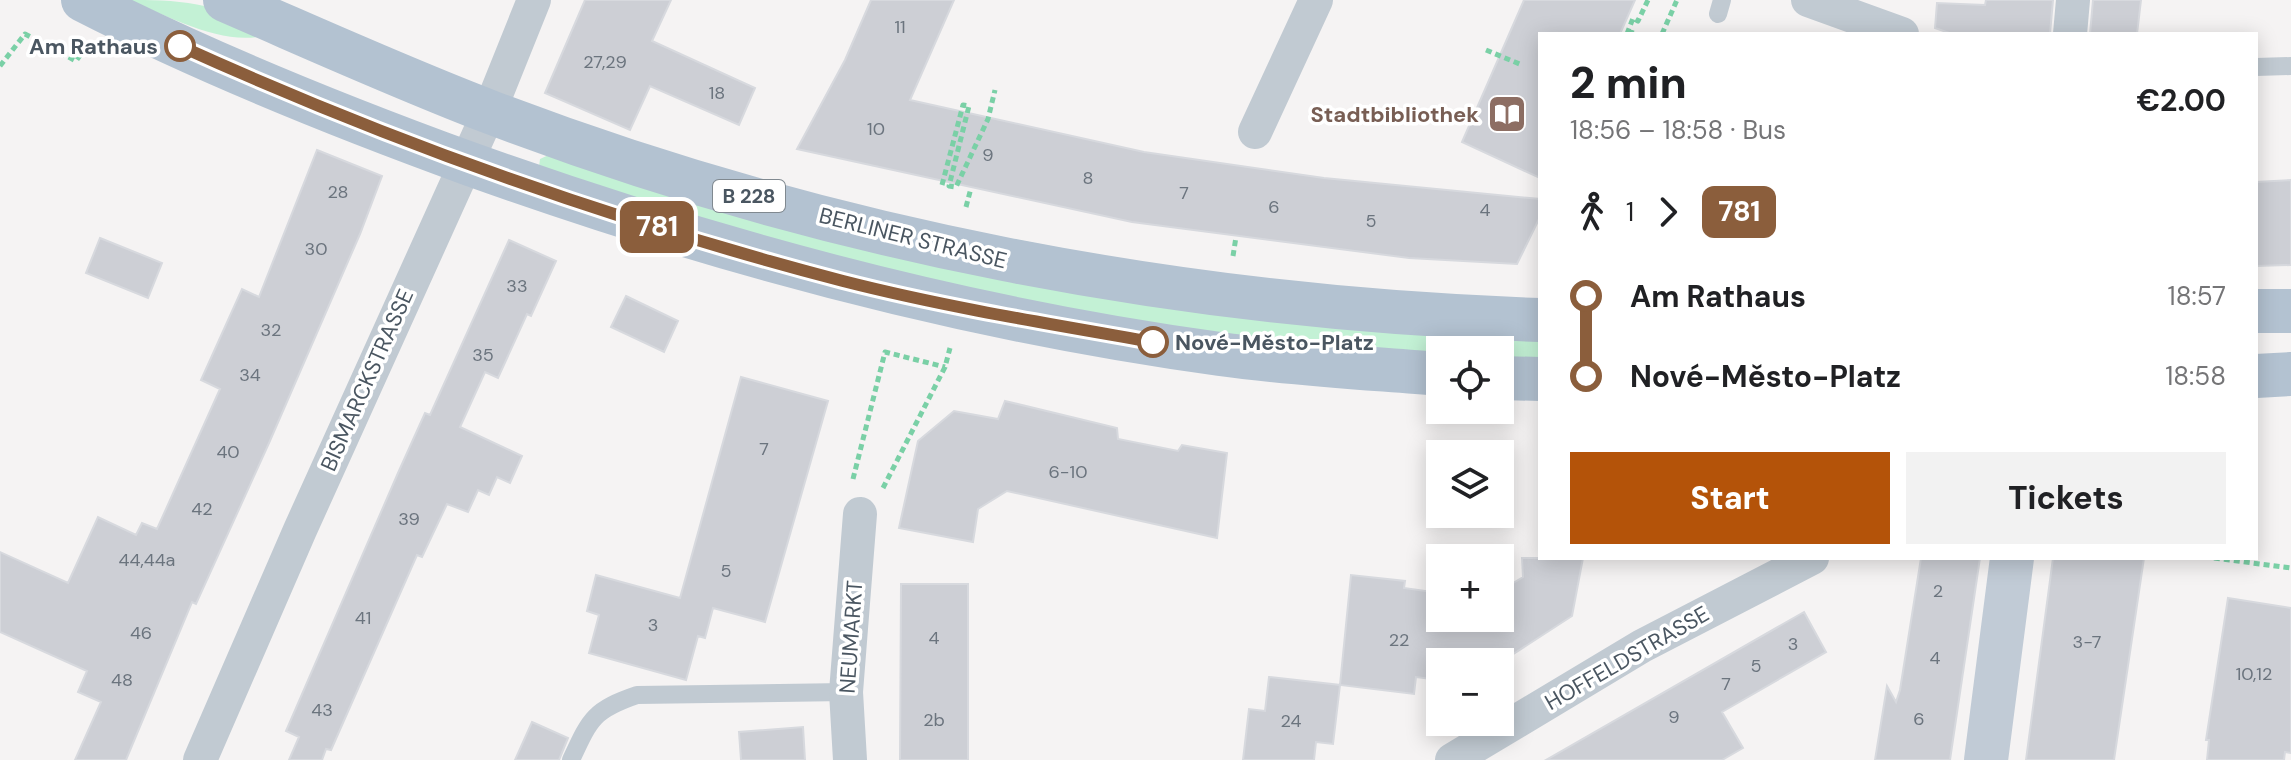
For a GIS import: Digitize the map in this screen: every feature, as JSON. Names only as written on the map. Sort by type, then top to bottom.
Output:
[{"type":"main road","name":"B 228","points":[[83,0],[233,70],[375,130],[722,247],[846,282],[961,307],[1220,354],[1426,373]]},
{"type":"main road","name":"BERLINER STRASSE","points":[[225,0],[489,112],[725,190],[1013,263],[1176,289],[1372,311],[1538,320]]},
{"type":"main road","points":[[2258,311],[2291,311]]},
{"type":"main road","points":[[2258,376],[2291,374]]},
{"type":"main road","points":[[1514,378],[1538,379]]},
{"type":"street","name":"BISMARCKSTRASSE","points":[[200,760],[306,516],[467,163],[534,0]]},
{"type":"street","points":[[1255,132],[1316,0]]},
{"type":"street","points":[[1808,0],[1896,32]]},
{"type":"street","points":[[2070,32],[2073,0]]},
{"type":"street","name":"NEUMARKT","points":[[850,760],[846,692],[864,497]]},
{"type":"street","name":"HOFFELDSTRASSE","points":[[1452,760],[1642,646],[1805,560]]},
{"type":"street","points":[[1986,760],[2012,560]]},
{"type":"lane","points":[[2258,67],[2291,66]]},
{"type":"lane","points":[[571,760],[591,717],[606,706],[637,695],[846,692]]},
{"type":"path","points":[[1627,32],[1633,18],[1638,21],[1648,0]]},
{"type":"path","points":[[1663,32],[1677,0]]},
{"type":"path","points":[[0,66],[25,34],[76,61],[87,46]]},
{"type":"path","points":[[1486,50],[1522,65]]},
{"type":"path","points":[[942,185],[963,105],[969,106],[949,186],[956,187],[988,119],[995,90]]},
{"type":"path","points":[[966,207],[971,188]]},
{"type":"path","points":[[864,497],[945,367],[950,348]]},
{"type":"path","points":[[864,497],[885,352],[945,367]]},
{"type":"path","points":[[2229,560],[2291,568]]},
{"type":"green space","points":[[128,0],[180,2],[215,9],[245,25],[257,37],[241,38],[208,32]]},
{"type":"green space","points":[[555,152],[1538,339],[1538,358],[1514,357],[1514,336],[1426,336],[1426,353],[1196,335],[878,273],[538,175],[540,159]]},
{"type":"building","points":[[585,0],[671,0],[652,41],[755,88],[739,125],[650,86],[630,130],[545,93]]},
{"type":"building","points":[[871,0],[954,0],[910,100],[1144,152],[1324,178],[1538,199],[1538,221],[1517,264],[1409,258],[1132,222],[797,149],[845,60]]},
{"type":"building","points":[[1524,0],[1635,0],[1621,32],[1538,32],[1538,177],[1462,142]]},
{"type":"building","points":[[1986,0],[2053,0],[2050,32],[1946,32],[1935,28],[1937,3],[1985,5]]},
{"type":"building","points":[[2093,0],[2141,0],[2137,32],[2090,32]]},
{"type":"building","points":[[317,150],[382,176],[360,234],[196,604],[192,602],[126,760],[75,760],[101,702],[78,692],[87,671],[0,632],[0,552],[68,583],[98,517],[136,535],[142,523],[157,529],[220,389],[201,380],[242,289],[259,297]]},
{"type":"building","points":[[2291,180],[2291,265],[2258,266],[2258,182]]},
{"type":"building","points":[[100,238],[162,263],[148,298],[86,273]]},
{"type":"building","points":[[509,240],[556,261],[531,316],[527,314],[498,378],[485,372],[460,427],[522,456],[510,483],[497,477],[489,495],[478,490],[468,512],[447,504],[422,557],[417,555],[331,750],[326,749],[322,760],[289,760],[299,737],[286,731],[425,413],[430,415]]},
{"type":"building","points":[[626,296],[678,321],[664,352],[611,327]]},
{"type":"building","points":[[741,377],[828,401],[765,622],[713,608],[705,638],[698,636],[686,680],[589,653],[599,615],[587,611],[596,575],[680,598]]},
{"type":"building","points":[[1005,401],[1117,428],[1118,439],[1178,451],[1182,445],[1227,453],[1217,538],[1007,491],[978,509],[973,542],[899,528],[918,441],[954,411],[998,419]]},
{"type":"building","points":[[1522,558],[1583,560],[1572,616],[1514,654],[1514,648],[1426,648],[1426,678],[1416,677],[1414,694],[1340,685],[1351,575],[1405,581],[1404,588],[1426,591],[1426,632],[1514,632],[1514,582],[1523,577]]},
{"type":"building","points":[[1921,560],[1980,560],[1950,760],[1875,760],[1887,686],[1896,702]]},
{"type":"building","points":[[2053,560],[2144,560],[2114,760],[2026,760]]},
{"type":"building","points":[[901,584],[968,584],[968,760],[900,760]]},
{"type":"building","points":[[2228,598],[2291,608],[2291,753],[2285,752],[2284,760],[2207,760],[2209,740],[2206,740]]},
{"type":"building","points":[[1804,612],[1826,652],[1722,712],[1743,748],[1722,760],[1546,760]]},
{"type":"building","points":[[1269,677],[1340,685],[1333,744],[1316,742],[1314,760],[1243,760],[1249,709],[1265,711]]},
{"type":"building","points":[[532,722],[568,738],[559,760],[515,760]]},
{"type":"building","points":[[803,727],[805,760],[741,760],[739,732]]},
{"type":"bus line","name":"781","points":[[180,46],[375,130],[542,190],[722,247],[846,282],[961,307],[1153,342]]},
{"type":"place","name":"Am Rathaus","points":[[180,46]]},
{"type":"place","name":"Stadtbibliothek","points":[[1507,114]]},
{"type":"place","name":"Nové-Město-Platz","points":[[1153,342]]}]
